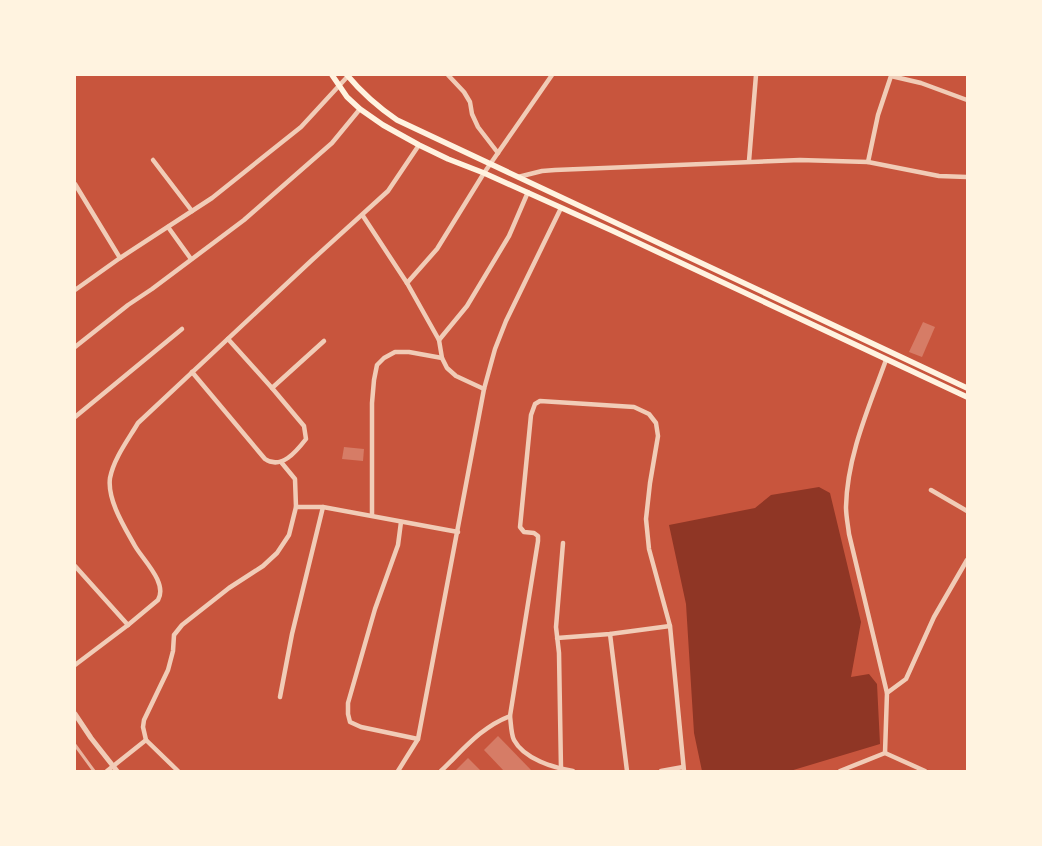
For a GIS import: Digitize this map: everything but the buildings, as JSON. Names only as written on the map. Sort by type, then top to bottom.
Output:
[{"type":"main road","points":[[332,75],[347,97],[360,109],[383,125],[420,145],[448,159],[528,192],[967,397]]},
{"type":"main road","points":[[348,75],[360,91],[376,106],[397,120],[967,388]]},
{"type":"street","points":[[75,290],[212,198],[301,127],[348,75]]},
{"type":"street","points":[[448,75],[464,92],[470,102],[472,114],[478,127],[498,153]]},
{"type":"street","points":[[407,283],[437,249],[484,173],[552,75]]},
{"type":"street","points":[[749,161],[756,75]]},
{"type":"street","points":[[868,162],[889,76],[921,83],[967,100]]},
{"type":"street","points":[[75,347],[128,305],[244,220],[332,143],[360,109]]},
{"type":"street","points":[[75,665],[128,625],[161,596],[155,575],[136,547],[111,499],[110,479],[118,456],[138,423],[312,260],[388,192],[420,145]]},
{"type":"street","points":[[153,160],[192,211]]},
{"type":"street","points":[[516,177],[549,170],[800,160],[868,162],[939,176],[967,177]]},
{"type":"street","points":[[75,184],[120,258]]},
{"type":"street","points":[[439,340],[467,306],[509,236],[528,192]]},
{"type":"street","points":[[398,771],[418,739],[484,389],[495,349],[506,321],[562,208]]},
{"type":"street","points":[[362,216],[407,283],[439,340],[442,358],[447,368],[456,376],[484,389]]},
{"type":"street","points":[[168,227],[192,259]]},
{"type":"street","points":[[75,417],[182,329]]},
{"type":"street","points":[[192,372],[262,456],[272,463],[281,462],[299,449],[306,439],[304,426],[228,340]]},
{"type":"street","points":[[272,388],[324,341]]},
{"type":"street","points":[[372,515],[372,403],[377,364],[395,352],[409,352],[442,358]]},
{"type":"street","points":[[885,752],[887,693],[849,534],[846,510],[854,452],[886,360]]},
{"type":"street","points":[[573,771],[550,769],[520,748],[513,739],[510,716],[538,541],[538,536],[534,532],[524,532],[520,527],[531,415],[535,404],[540,401],[634,407],[649,414],[656,423],[658,436],[646,519],[650,549],[670,626],[684,769],[661,771]]},
{"type":"street","points":[[178,771],[146,740],[143,727],[144,720],[168,670],[173,651],[174,635],[182,625],[277,553],[289,535],[296,507],[295,479],[281,462]]},
{"type":"street","points":[[931,490],[967,512]]},
{"type":"street","points":[[296,507],[323,507],[458,532]]},
{"type":"street","points":[[280,697],[292,634],[323,507]]},
{"type":"street","points":[[401,522],[398,545],[375,609],[348,703],[348,714],[350,722],[361,727],[418,739]]},
{"type":"street","points":[[562,769],[559,653],[556,627],[563,543]]},
{"type":"street","points":[[887,693],[906,679],[934,618],[967,560]]},
{"type":"street","points":[[75,566],[128,625]]},
{"type":"street","points":[[558,638],[610,634],[670,626]]},
{"type":"street","points":[[610,634],[627,771]]},
{"type":"street","points":[[75,714],[91,738],[116,769]]},
{"type":"street","points":[[445,770],[481,732],[490,725],[510,716]]},
{"type":"street","points":[[107,771],[116,769],[146,740]]},
{"type":"street","points":[[840,771],[885,752],[925,771]]},
{"type":"shaded area","points":[[819,487],[830,493],[861,622],[851,677],[869,674],[877,684],[880,744],[790,771],[702,771],[694,733],[686,604],[669,525],[755,508],[771,495]]},
{"type":"railway","points":[[75,745],[94,771]]}]
